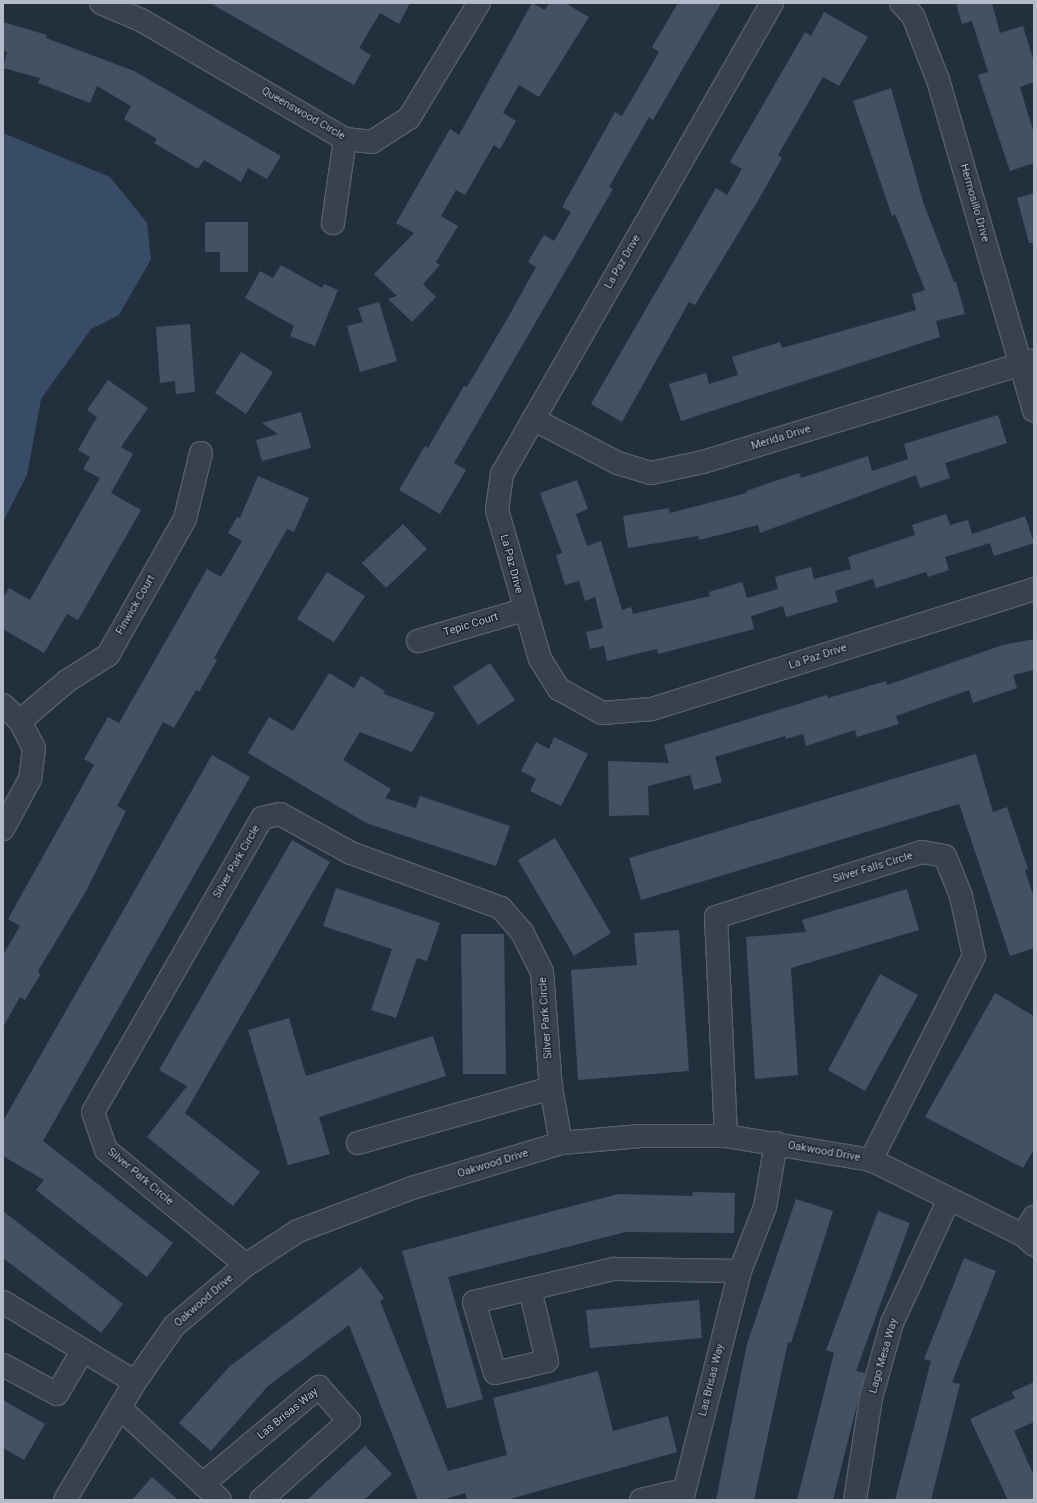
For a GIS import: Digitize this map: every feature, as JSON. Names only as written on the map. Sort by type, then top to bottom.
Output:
[{"type":"street","name":"Queenswood Circle","points":[[101,3],[141,20],[345,139],[372,142],[409,118],[479,3]]},
{"type":"street","name":"La Paz Drive","points":[[772,3],[502,474],[497,510],[523,610],[540,659],[559,688],[602,713],[652,709],[1034,589]]},
{"type":"street","name":"Hermosillo Drive","points":[[901,3],[913,16],[938,80],[1028,362],[1034,410]]},
{"type":"street","points":[[334,223],[345,139]]},
{"type":"street","name":"Merida Drive","points":[[534,420],[618,463],[651,473],[704,462],[1028,362]]},
{"type":"street","name":"Finwick Court","points":[[20,721],[67,681],[108,655],[185,519],[201,453]]},
{"type":"street","name":"Tepic Court","points":[[418,641],[523,610]]},
{"type":"street","points":[[3,705],[20,721],[34,748],[34,765],[3,829]]},
{"type":"street","name":"Silver Park Circle","points":[[246,1264],[106,1150],[93,1112],[262,818],[280,814],[351,853],[501,908],[522,932],[542,972],[551,1088],[561,1143]]},
{"type":"street","name":"Silver Falls Circle","points":[[726,1136],[716,917],[922,852],[945,856],[961,896],[974,956],[871,1160]]},
{"type":"street","points":[[358,1143],[551,1088]]},
{"type":"street","name":"Oakwood Drive","points":[[65,1500],[121,1409],[135,1382],[174,1326],[246,1264],[298,1231],[412,1188],[561,1143],[641,1136],[726,1136],[776,1143],[871,1160],[949,1199],[1030,1232]]},
{"type":"street","name":"Las Brisas Way","points":[[641,1500],[683,1495],[740,1270],[765,1207],[776,1143]]},
{"type":"street","name":"Lago Mesa Way","points":[[855,1500],[871,1398],[892,1323],[949,1199]]},
{"type":"street","points":[[530,1289],[614,1269],[740,1270]]},
{"type":"street","points":[[3,1302],[135,1382]]},
{"type":"street","points":[[3,1365],[57,1394],[83,1350]]},
{"type":"street","name":"Las Brisas Way","points":[[204,1482],[319,1386],[349,1421],[260,1500]]},
{"type":"street","points":[[121,1409],[204,1482],[220,1500]]},
{"type":"water","points":[[3,133],[110,177],[147,223],[151,259],[119,315],[91,329],[41,399],[27,475],[3,522]]},
{"type":"building","points":[[210,3],[410,3],[399,24],[380,13],[359,48],[371,55],[354,85]]},
{"type":"building","points":[[532,3],[545,10],[549,3],[565,3],[589,17],[539,97],[519,85],[503,113],[516,121],[500,149],[494,145],[465,195],[456,190],[441,216],[458,226],[436,262],[440,265],[423,284],[436,297],[412,322],[388,299],[397,296],[374,274],[414,233],[396,223],[450,129],[459,135]]},
{"type":"building","points":[[678,3],[721,3],[653,120],[649,117],[609,187],[613,189],[454,463],[466,470],[440,514],[399,490],[425,446],[428,448],[464,386],[467,387],[506,321],[536,267],[528,262],[544,235],[554,241],[571,212],[562,207],[615,112],[622,116],[659,52],[652,47]]},
{"type":"building","points":[[956,3],[992,3],[1000,33],[1023,26],[1034,62],[1034,82],[1020,87],[1034,134],[1034,163],[1010,171],[978,75],[988,72],[972,21],[962,24]]},
{"type":"building","points":[[824,12],[868,37],[839,86],[823,77],[778,155],[782,158],[760,197],[695,305],[689,302],[622,422],[591,404],[716,188],[727,195],[742,169],[730,162],[805,32],[811,36]]},
{"type":"building","points":[[3,22],[47,35],[46,38],[134,71],[281,156],[267,179],[248,168],[241,182],[204,160],[198,169],[154,143],[157,139],[124,119],[131,106],[97,86],[90,103],[38,83],[40,78],[3,68],[7,52],[3,51]]},
{"type":"building","points":[[891,88],[924,205],[954,282],[956,282],[965,314],[936,321],[940,337],[681,421],[669,384],[706,373],[709,384],[738,375],[732,357],[780,342],[782,348],[916,310],[912,294],[925,290],[895,214],[892,216],[853,101]]},
{"type":"building","points":[[1034,193],[1034,243],[1029,243],[1017,198]]},
{"type":"building","points":[[205,222],[248,222],[248,272],[220,272],[220,252],[205,252]]},
{"type":"building","points":[[281,265],[322,288],[324,284],[338,290],[315,346],[290,336],[294,326],[245,298],[260,271],[273,278]]},
{"type":"building","points":[[379,302],[397,361],[360,372],[347,326],[363,322],[358,308]]},
{"type":"building","points":[[190,324],[195,392],[176,394],[175,381],[160,383],[156,327]]},
{"type":"building","points":[[241,352],[273,372],[246,414],[215,393]]},
{"type":"building","points":[[108,380],[148,408],[121,447],[133,454],[111,493],[141,510],[78,620],[67,614],[44,653],[3,629],[3,598],[9,588],[30,600],[100,478],[83,469],[90,457],[78,450],[97,417],[87,410]]},
{"type":"building","points":[[301,412],[311,448],[262,461],[256,440],[278,434],[262,423]]},
{"type":"building","points":[[998,415],[1007,443],[945,463],[950,478],[920,488],[916,475],[760,533],[758,525],[699,540],[698,536],[628,548],[623,516],[669,508],[670,513],[747,493],[746,491],[799,473],[801,478],[868,456],[872,471],[908,459],[904,444]]},
{"type":"building","points":[[258,476],[309,498],[294,532],[287,529],[214,658],[217,660],[199,692],[196,690],[174,728],[163,722],[117,806],[126,811],[86,891],[38,971],[40,975],[25,1000],[20,997],[3,1027],[3,955],[20,926],[8,919],[94,765],[84,759],[108,717],[119,723],[207,569],[221,577],[242,541],[228,533],[237,517],[240,518]]},
{"type":"building","points":[[577,480],[588,509],[576,514],[587,546],[601,541],[622,610],[631,607],[633,614],[710,596],[709,592],[742,582],[747,598],[778,589],[775,577],[811,567],[814,579],[851,569],[848,557],[915,535],[912,525],[946,514],[950,525],[968,520],[972,534],[1025,516],[1034,543],[994,556],[990,543],[945,557],[949,570],[928,577],[926,572],[876,588],[873,579],[835,591],[838,602],[786,617],[783,606],[751,616],[754,629],[658,654],[657,649],[607,661],[604,646],[590,649],[586,632],[603,628],[595,597],[585,601],[579,581],[565,585],[556,555],[562,553],[540,493]]},
{"type":"building","points":[[403,524],[427,549],[386,588],[362,563]]},
{"type":"building","points":[[327,572],[365,596],[334,642],[297,619]]},
{"type":"building","points":[[1034,639],[1034,670],[1013,675],[1017,688],[973,703],[969,690],[896,716],[899,724],[857,737],[855,730],[806,746],[803,734],[786,739],[785,736],[715,757],[722,782],[694,790],[690,775],[648,786],[649,815],[609,816],[608,761],[669,763],[664,745],[827,695],[828,698],[886,681],[887,685],[1003,645]]},
{"type":"building","points":[[490,663],[515,700],[478,725],[453,687]]},
{"type":"building","points":[[329,673],[354,688],[361,676],[385,691],[384,694],[435,713],[412,752],[360,732],[343,760],[391,789],[385,798],[416,808],[420,796],[510,826],[496,866],[366,823],[248,753],[269,717],[293,731]]},
{"type":"building","points":[[554,737],[588,754],[561,806],[530,791],[536,779],[521,771],[536,742],[549,749]]},
{"type":"building","points":[[976,754],[993,812],[1007,807],[1028,869],[1025,870],[1034,898],[1034,948],[1010,956],[959,804],[641,900],[629,858]]},
{"type":"building","points":[[212,755],[250,777],[43,1141],[173,1243],[147,1277],[36,1190],[44,1180],[3,1156],[3,1121]]},
{"type":"building","points":[[555,838],[611,933],[574,956],[518,860]]},
{"type":"building","points":[[292,840],[330,862],[185,1113],[260,1172],[233,1206],[147,1137],[187,1086],[159,1070]]},
{"type":"building","points":[[336,888],[440,923],[427,961],[417,958],[396,1018],[371,1010],[392,949],[323,926]]},
{"type":"building","points":[[907,889],[919,930],[791,968],[798,1075],[755,1079],[746,937],[806,932],[802,920]]},
{"type":"building","points":[[679,930],[689,1071],[578,1080],[571,970],[637,965],[634,933]]},
{"type":"building","points":[[461,934],[504,934],[506,1074],[463,1074]]},
{"type":"building","points":[[880,974],[918,995],[865,1091],[828,1070]]},
{"type":"building","points":[[995,993],[1034,1016],[1034,1149],[1023,1168],[925,1117]]},
{"type":"building","points":[[289,1018],[306,1076],[433,1036],[446,1076],[319,1117],[330,1154],[288,1165],[248,1030]]},
{"type":"building","points":[[693,1192],[735,1193],[734,1233],[626,1232],[448,1277],[483,1399],[447,1409],[402,1251],[618,1194],[692,1196]]},
{"type":"building","points":[[796,1199],[833,1211],[791,1343],[788,1342],[754,1500],[716,1500],[747,1344]]},
{"type":"building","points":[[3,1211],[123,1304],[101,1333],[3,1258]]},
{"type":"building","points":[[878,1211],[910,1223],[856,1371],[865,1373],[833,1500],[797,1500],[834,1353],[826,1350]]},
{"type":"building","points":[[964,1258],[996,1271],[952,1382],[960,1384],[931,1500],[895,1500],[931,1361],[924,1359]]},
{"type":"building","points":[[361,1267],[384,1298],[380,1301],[448,1471],[507,1455],[493,1398],[598,1371],[613,1431],[668,1416],[677,1452],[506,1500],[467,1500],[465,1493],[442,1500],[418,1500],[349,1325],[268,1386],[211,1451],[179,1423],[229,1367]]},
{"type":"building","points":[[699,1300],[702,1338],[590,1348],[586,1310]]},
{"type":"building","points":[[1034,1382],[1034,1422],[1014,1431],[1034,1476],[1034,1500],[1008,1500],[970,1419],[1015,1398],[1012,1392]]},
{"type":"building","points":[[3,1400],[45,1424],[24,1460],[3,1448]]},
{"type":"building","points":[[365,1446],[392,1474],[364,1500],[307,1500]]},
{"type":"building","points":[[152,1477],[178,1500],[132,1500]]}]
